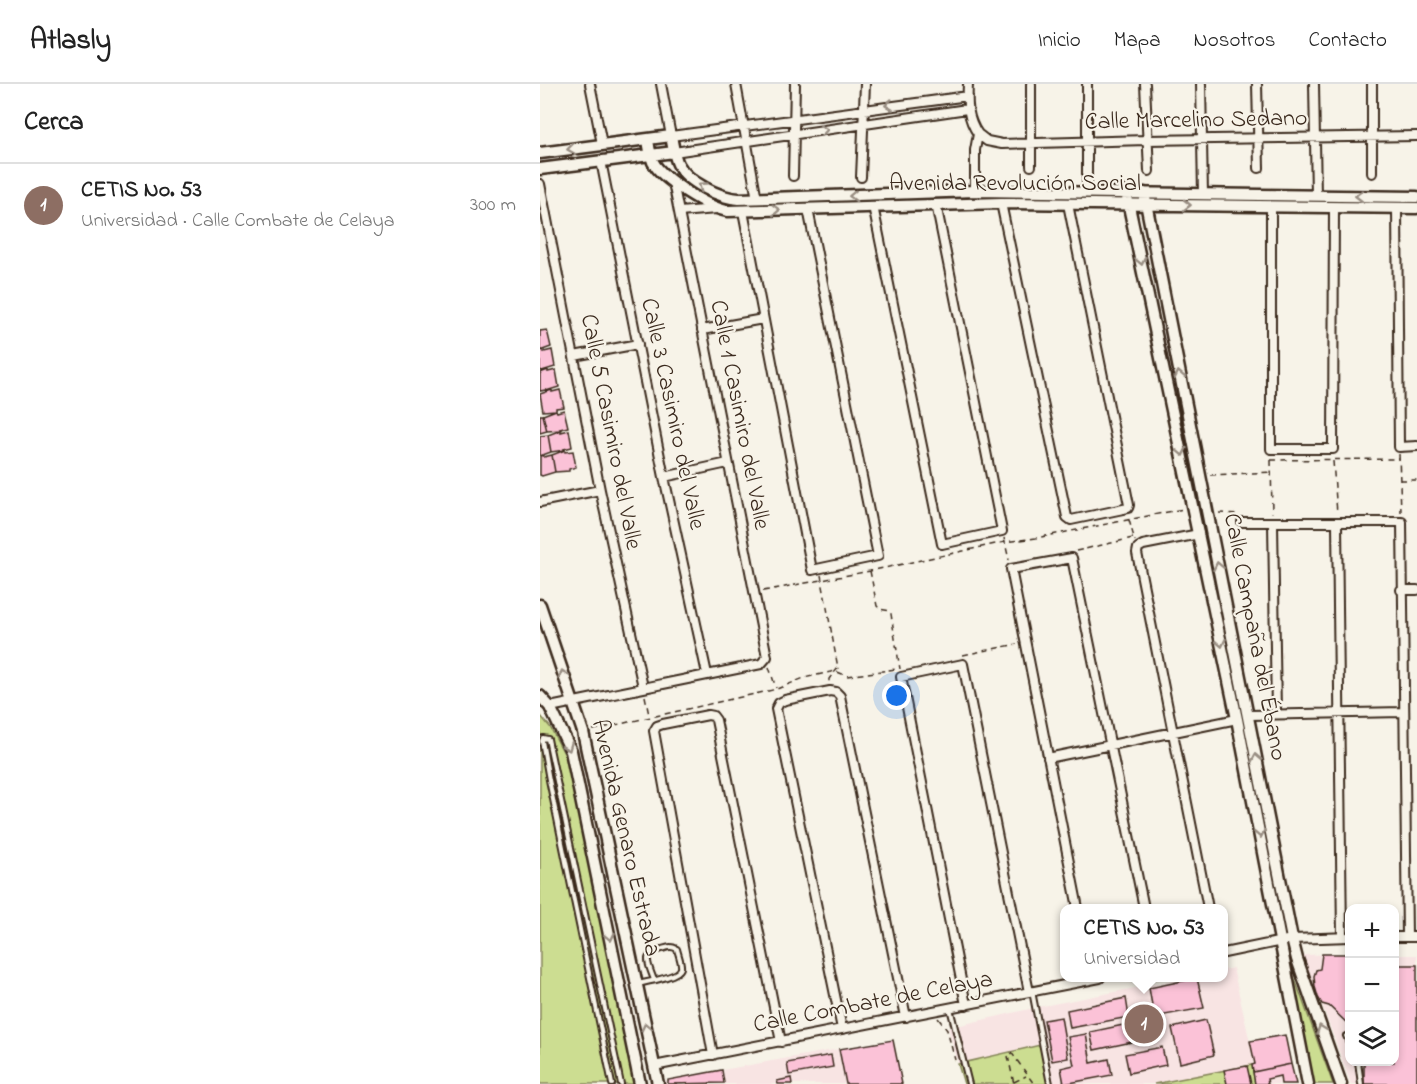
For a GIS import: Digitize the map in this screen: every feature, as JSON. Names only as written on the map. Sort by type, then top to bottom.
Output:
[{"type":"street","points":[[590,84],[602,144]]},
{"type":"street","points":[[662,84],[671,136]]},
{"type":"street","points":[[735,84],[757,199]]},
{"type":"street","points":[[793,176],[795,84]]},
{"type":"street","points":[[861,177],[865,84]]},
{"type":"street","points":[[968,84],[967,109],[972,125],[978,134],[975,150],[975,191]]},
{"type":"street","points":[[1031,84],[1031,166]]},
{"type":"street","points":[[1087,84],[1088,193]]},
{"type":"street","points":[[1144,84],[1149,171]]},
{"type":"street","points":[[1201,84],[1203,195]]},
{"type":"street","points":[[1257,84],[1259,168]]},
{"type":"street","points":[[1314,84],[1316,196]]},
{"type":"street","points":[[1372,84],[1372,173]]},
{"type":"street","points":[[540,153],[864,108],[968,96]]},
{"type":"street","points":[[540,169],[674,152],[967,109]]},
{"type":"street","name":"Calle Marcelino Sedano","points":[[978,134],[987,141],[1002,144],[1417,136]]},
{"type":"street","name":"Avenida Revolución Social","points":[[671,136],[678,166],[707,190],[727,198],[757,199],[975,191],[1126,192],[1144,199],[1271,207],[1417,208]]},
{"type":"street","name":"Avenida Revolución Social","points":[[648,139],[654,164],[695,198],[718,209],[743,211],[936,204],[1129,204],[1144,199],[1203,195],[1417,197]]},
{"type":"street","name":"Calle 3 Casimiro del Valle","points":[[601,161],[664,477],[707,674]]},
{"type":"street","name":"Calle 1 Casimiro del Valle","points":[[673,181],[766,659]]},
{"type":"street","name":"Calle 5 Casimiro del Valle","points":[[540,184],[543,213],[643,687]]},
{"type":"street","name":"Calle Campaña del Ébano","points":[[1126,192],[1237,719],[1287,940],[1297,959],[1341,1084]]},
{"type":"street","name":"Calle Campaña del Ébano","points":[[1144,199],[1248,715],[1287,940],[1308,1084]]},
{"type":"street","points":[[1001,203],[1068,519],[1071,520],[1128,508],[1129,505],[1068,204]]},
{"type":"street","points":[[873,206],[942,544],[1002,531],[936,204]]},
{"type":"street","points":[[1271,207],[1270,449],[1333,449],[1334,207]]},
{"type":"street","points":[[1397,208],[1399,447],[1417,446]]},
{"type":"street","points":[[679,212],[718,209]]},
{"type":"street","points":[[743,211],[763,319],[816,569],[878,556],[808,209]]},
{"type":"street","points":[[1134,224],[1141,220],[1149,222]]},
{"type":"street","points":[[702,330],[763,319]]},
{"type":"street","points":[[574,356],[638,344]]},
{"type":"street","points":[[664,477],[728,463]]},
{"type":"street","points":[[540,502],[600,490]]},
{"type":"street","points":[[1242,522],[1402,522],[1401,590],[1407,937]]},
{"type":"street","points":[[1273,523],[1276,713]]},
{"type":"street","points":[[1338,523],[1345,904]]},
{"type":"street","points":[[1198,534],[1141,546],[1137,553],[1207,904]]},
{"type":"street","points":[[1077,904],[1011,569],[1072,558],[1143,904]]},
{"type":"street","points":[[1401,590],[1417,590]]},
{"type":"street","name":"Avenida Genaro Estrada","points":[[541,611],[583,732],[658,1084]]},
{"type":"street","points":[[1216,621],[1228,618]]},
{"type":"street","points":[[549,707],[761,664],[766,659]]},
{"type":"street","points":[[966,1005],[900,673],[963,660],[1030,991]]},
{"type":"street","points":[[842,1029],[776,709],[779,703],[785,700],[830,691],[840,696],[906,1017]]},
{"type":"street","name":"Avenida Genaro Estrada","points":[[540,696],[549,707],[571,751],[640,1084]]},
{"type":"street","points":[[1248,715],[1403,712]]},
{"type":"street","points":[[713,1055],[654,731],[657,726],[663,724],[708,715],[713,716],[716,720],[781,1042]]},
{"type":"street","points":[[1048,758],[1237,719]]},
{"type":"street","points":[[1228,951],[1287,940],[1345,937]]},
{"type":"street","points":[[1399,937],[1417,937]]},
{"type":"street","name":"Calle Combate de Celaya","points":[[654,1066],[1074,982]]},
{"type":"lane","points":[[612,1084],[549,780],[543,738],[548,739],[621,1084]]},
{"type":"lane","points":[[637,984],[654,980],[680,971],[677,949],[672,947],[652,951],[648,956],[654,980]]},
{"type":"lane","points":[[1030,991],[1050,1084]]},
{"type":"lane","points":[[950,1008],[969,1084]]},
{"type":"lane","points":[[1359,1066],[1361,1084]]},
{"type":"path","points":[[1399,447],[1402,522]]},
{"type":"path","points":[[1273,523],[1271,460],[1399,459]]},
{"type":"path","points":[[1333,460],[1338,523]]},
{"type":"path","points":[[1200,476],[1272,472]]},
{"type":"path","points":[[1400,480],[1417,480]]},
{"type":"path","points":[[754,592],[1193,507]]},
{"type":"path","points":[[1129,520],[1134,538],[1141,546]]},
{"type":"path","points":[[1002,531],[1011,569]]},
{"type":"path","points":[[1072,558],[1075,551],[1134,538]]},
{"type":"path","points":[[583,732],[777,689],[804,678],[835,671],[842,676],[900,673],[891,614],[890,611],[877,606],[867,558]]},
{"type":"path","points":[[816,569],[822,579],[838,668],[829,679],[830,691]]},
{"type":"path","points":[[963,660],[1025,642]]},
{"type":"path","points":[[766,659],[777,689]]},
{"type":"path","points":[[643,687],[650,716]]},
{"type":"path","points":[[931,1011],[947,1030],[956,1061]]},
{"type":"path","points":[[1009,1060],[1011,1052],[1034,1084]]},
{"type":"path","points":[[1008,1056],[1014,1083],[1027,1076]]},
{"type":"shaded area","points":[[1345,954],[1345,1066],[1399,1066],[1399,955],[1417,955],[1417,1084],[1351,1084],[1301,955]]},
{"type":"shaded area","points":[[1233,968],[1255,1064],[1252,1065],[1253,1071],[1291,1064],[1296,1084],[964,1084],[948,1028],[1038,1007],[1166,982],[1228,982],[1228,969]]},
{"type":"shaded area","points":[[839,1049],[846,1084],[662,1084],[661,1081]]},
{"type":"green space","points":[[540,715],[550,727],[568,761],[634,1084],[540,1084]]},
{"type":"green space","points":[[1288,960],[1333,1084],[1313,1084]]},
{"type":"green space","points":[[1045,1044],[1053,1084],[964,1084],[958,1064]]},
{"type":"green space","points":[[1252,1065],[1255,1084],[1154,1084]]},
{"type":"building","points":[[547,330],[551,347],[540,351],[540,331]]},
{"type":"building","points":[[544,350],[544,352],[552,350],[555,367],[542,371],[540,370],[540,351]]},
{"type":"building","points":[[548,370],[548,372],[556,370],[559,387],[540,391],[540,373]]},
{"type":"building","points":[[552,390],[552,392],[560,390],[564,407],[543,411],[540,394]]},
{"type":"building","points":[[556,410],[557,412],[564,410],[568,427],[547,431],[543,415]]},
{"type":"building","points":[[540,415],[543,415],[547,431],[540,433]]},
{"type":"building","points":[[561,430],[561,432],[569,430],[572,447],[551,452],[548,435]]},
{"type":"building","points":[[548,435],[551,452],[540,456],[540,436]]},
{"type":"building","points":[[565,450],[565,452],[573,451],[576,467],[569,471],[555,472],[552,455]]},
{"type":"building","points":[[544,455],[544,457],[552,455],[555,472],[542,476],[540,475],[540,456]]},
{"type":"building","points":[[1322,954],[1345,954],[1345,1021],[1329,1006],[1322,1004],[1318,997],[1314,976],[1316,970],[1320,969]]},
{"type":"building","points":[[1399,965],[1417,965],[1417,1084],[1364,1084],[1364,1066],[1399,1066]]},
{"type":"building","points":[[1178,982],[1198,982],[1204,1008],[1154,1017],[1149,988]]},
{"type":"building","points":[[1126,998],[1129,1017],[1070,1028],[1067,1010]]},
{"type":"building","points":[[1061,1017],[1068,1058],[1052,1061],[1044,1020]]},
{"type":"building","points":[[1147,1020],[1151,1038],[1094,1050],[1090,1032]]},
{"type":"building","points":[[1206,1020],[1214,1055],[1180,1063],[1172,1028]]},
{"type":"building","points":[[1086,1034],[1091,1063],[1109,1059],[1112,1075],[1064,1084],[1061,1068],[1074,1065],[1068,1037]]},
{"type":"building","points":[[1285,1035],[1291,1064],[1253,1072],[1252,1065],[1255,1064],[1250,1041]]},
{"type":"building","points":[[893,1040],[902,1084],[846,1084],[839,1049]]},
{"type":"building","points":[[1162,1047],[1166,1065],[1129,1073],[1125,1054]]},
{"type":"building","points":[[831,1055],[833,1067],[789,1075],[787,1063]]},
{"type":"building","points":[[1291,1064],[1296,1084],[1281,1084],[1280,1076],[1267,1079],[1268,1084],[1255,1084],[1253,1072]]},
{"type":"building","points":[[1247,1066],[1251,1084],[1227,1084],[1224,1070]]},
{"type":"building","points":[[722,1070],[724,1083],[668,1084],[668,1080]]},
{"type":"building","points":[[791,1078],[792,1084],[778,1084],[777,1081]]},
{"type":"place","name":"CETIS No. 53","points":[[1144,1024]]}]
